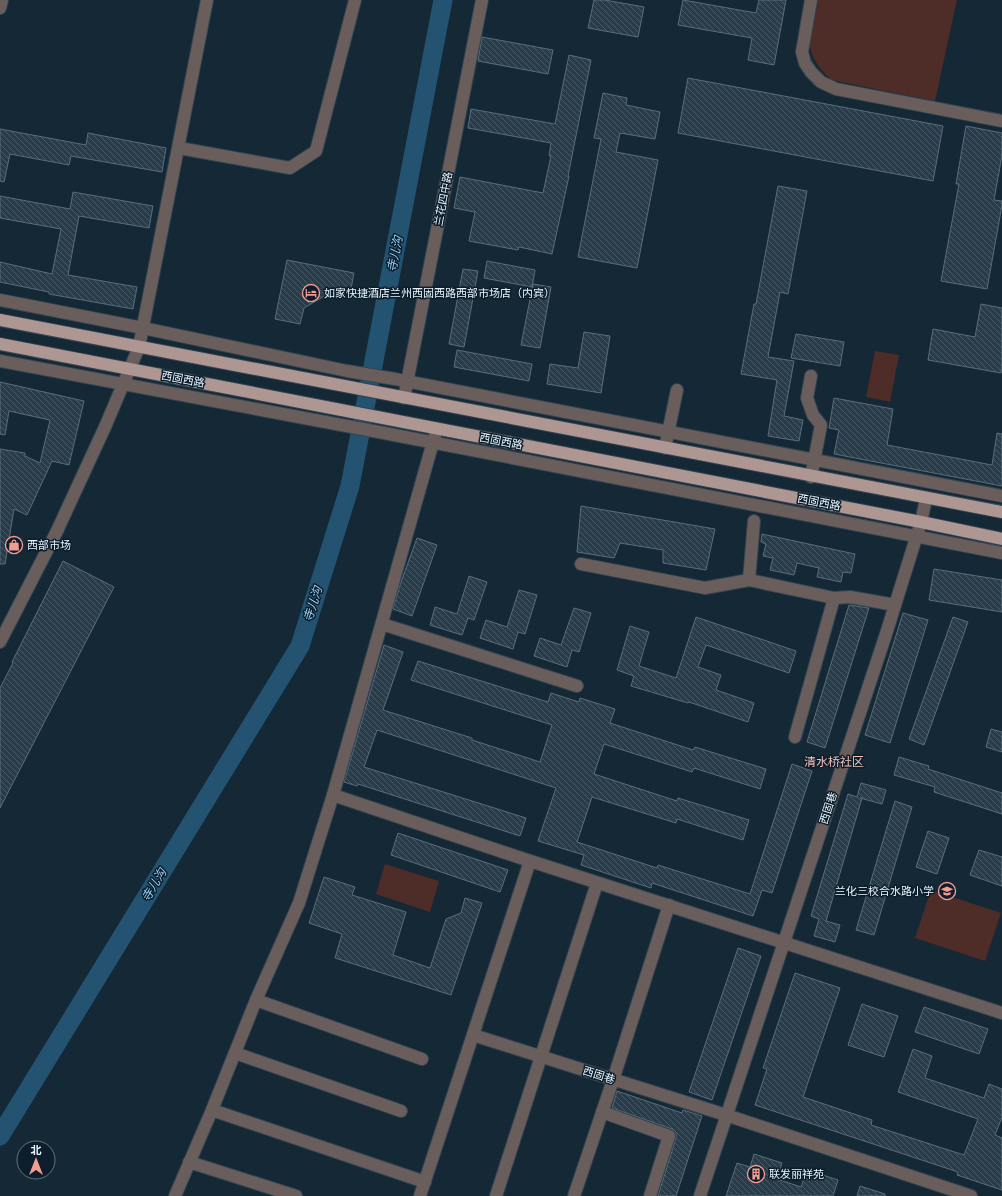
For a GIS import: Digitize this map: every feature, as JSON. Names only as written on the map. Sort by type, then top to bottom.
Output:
[{"type":"main road","name":"西固西路","points":[[0,320],[926,499],[1002,512]]},
{"type":"main road","name":"西固西路","points":[[0,344],[921,522],[1002,539]]},
{"type":"street","points":[[0,8],[2,0]]},
{"type":"street","points":[[0,642],[57,530],[105,427],[139,347],[207,0]]},
{"type":"street","points":[[179,148],[290,168],[316,151],[355,0]]},
{"type":"street","name":"兰花四中路","points":[[398,397],[482,0]]},
{"type":"street","points":[[811,0],[802,52],[805,63],[811,72],[821,82],[836,89],[1002,121]]},
{"type":"street","points":[[0,300],[143,328],[347,371],[401,380],[1002,496]]},
{"type":"street","points":[[0,361],[433,442],[1002,553]]},
{"type":"street","points":[[811,376],[807,398],[813,415],[821,425],[811,476]]},
{"type":"street","points":[[665,448],[677,390]]},
{"type":"street","points":[[175,1196],[212,1110],[256,1000],[299,903],[333,795],[437,428]]},
{"type":"street","name":"西固巷","points":[[700,1196],[895,605],[921,522],[926,499]]},
{"type":"street","points":[[749,580],[754,521]]},
{"type":"street","points":[[581,564],[705,588],[749,580],[834,598],[850,597],[895,605]]},
{"type":"street","points":[[795,737],[834,598]]},
{"type":"street","points":[[382,624],[577,686]]},
{"type":"street","points":[[333,795],[530,861],[1002,1013]]},
{"type":"street","points":[[420,1196],[530,861]]},
{"type":"street","points":[[496,1196],[598,883]]},
{"type":"street","points":[[574,1196],[669,906]]},
{"type":"street","points":[[256,1000],[422,1059]]},
{"type":"street","name":"西固巷","points":[[473,1035],[726,1115]]},
{"type":"street","points":[[235,1053],[401,1111]]},
{"type":"street","points":[[212,1110],[425,1182]]},
{"type":"street","points":[[602,1112],[669,1136],[650,1196]]},
{"type":"street","points":[[726,1115],[971,1196]]},
{"type":"street","points":[[189,1162],[296,1196]]},
{"type":"shaded area","points":[[816,0],[957,0],[935,101],[831,80],[821,70],[811,52],[810,34]]},
{"type":"shaded area","points":[[875,351],[899,355],[890,402],[866,397]]},
{"type":"shaded area","points":[[385,864],[439,881],[430,912],[376,894]]},
{"type":"shaded area","points":[[931,890],[1001,913],[985,961],[915,938]]},
{"type":"building","points":[[594,0],[605,0],[644,7],[638,37],[588,28]]},
{"type":"building","points":[[683,0],[756,13],[759,0],[786,0],[774,65],[748,60],[752,38],[678,25]]},
{"type":"building","points":[[482,37],[553,50],[548,74],[478,61]]},
{"type":"building","points":[[569,55],[591,60],[569,176],[552,254],[519,247],[518,250],[469,241],[475,212],[454,208],[460,177],[543,193],[551,156],[549,156],[551,143],[468,128],[471,109],[555,124]]},
{"type":"building","points":[[688,78],[943,126],[933,181],[678,133]]},
{"type":"building","points":[[603,93],[627,98],[626,105],[660,112],[655,139],[620,133],[616,152],[658,160],[637,268],[578,257],[601,139],[594,138]]},
{"type":"building","points":[[966,126],[1002,133],[1002,155],[994,200],[1002,201],[1002,205],[987,289],[941,281],[959,184],[956,184]]},
{"type":"building","points":[[0,129],[86,145],[88,133],[166,148],[162,172],[71,156],[69,165],[10,154],[4,182],[0,181]]},
{"type":"building","points":[[778,186],[807,191],[788,294],[780,292],[768,357],[794,361],[784,416],[803,420],[799,441],[768,436],[777,380],[741,374],[754,304],[756,304]]},
{"type":"building","points":[[73,192],[153,206],[149,228],[79,216],[68,275],[137,287],[133,309],[49,294],[49,292],[0,282],[0,262],[52,274],[61,229],[0,218],[0,196],[70,209]]},
{"type":"building","points":[[287,260],[354,273],[350,294],[333,291],[304,308],[300,324],[275,319]]},
{"type":"building","points":[[487,261],[535,270],[532,287],[484,278]]},
{"type":"building","points":[[463,269],[478,271],[464,347],[449,344]]},
{"type":"building","points":[[533,284],[551,287],[540,348],[521,345]]},
{"type":"building","points":[[981,304],[1002,308],[1001,373],[928,360],[933,329],[975,337]]},
{"type":"building","points":[[584,332],[610,336],[601,393],[547,384],[550,364],[578,368]]},
{"type":"building","points":[[796,334],[844,342],[840,366],[791,358]]},
{"type":"building","points":[[457,350],[532,364],[529,381],[454,367]]},
{"type":"building","points":[[0,382],[84,401],[69,465],[52,461],[27,515],[14,509],[5,564],[0,564],[0,449],[25,453],[25,456],[40,463],[50,420],[9,411],[5,435],[0,434]]},
{"type":"building","points":[[834,398],[893,409],[887,445],[992,465],[997,433],[1002,434],[1002,486],[834,454],[839,430],[829,428]]},
{"type":"building","points":[[581,506],[715,529],[706,570],[663,563],[663,550],[620,543],[614,558],[577,552]]},
{"type":"building","points":[[762,534],[855,554],[851,573],[843,572],[841,582],[817,577],[819,568],[797,563],[794,575],[770,570],[773,558],[763,556],[766,544],[761,542]]},
{"type":"building","points":[[417,538],[437,545],[412,616],[393,609]]},
{"type":"building","points":[[63,561],[114,587],[0,808],[0,688]]},
{"type":"building","points":[[934,569],[1002,580],[1002,612],[929,600]]},
{"type":"building","points":[[469,576],[487,582],[474,620],[468,618],[462,635],[430,625],[435,607],[457,614]]},
{"type":"building","points":[[519,590],[537,595],[525,634],[518,632],[513,649],[480,638],[486,620],[507,627]]},
{"type":"building","points":[[849,605],[869,608],[825,748],[807,742]]},
{"type":"building","points":[[574,608],[591,613],[579,652],[572,650],[567,667],[534,656],[540,638],[561,645]]},
{"type":"building","points":[[903,613],[928,620],[890,743],[865,735]]},
{"type":"building","points":[[696,617],[796,651],[789,673],[706,645],[698,667],[721,675],[716,690],[754,703],[748,722],[689,702],[688,703],[631,686],[634,676],[617,670],[630,626],[649,632],[639,666],[676,678]]},
{"type":"building","points":[[953,617],[968,622],[924,745],[909,739]]},
{"type":"building","points":[[384,645],[403,652],[383,710],[472,738],[472,740],[540,762],[552,725],[411,680],[418,661],[548,702],[551,693],[579,702],[580,698],[615,709],[610,723],[693,750],[695,747],[766,769],[760,789],[694,768],[692,772],[604,744],[594,774],[677,801],[678,798],[749,820],[743,840],[677,819],[676,823],[592,797],[577,842],[657,868],[658,865],[750,894],[792,764],[812,771],[772,893],[762,890],[753,916],[652,883],[651,888],[581,865],[584,855],[538,841],[556,788],[377,730],[364,767],[526,818],[520,836],[358,784],[357,786],[344,782]]},
{"type":"building","points":[[991,729],[1002,732],[1002,752],[986,747]]},
{"type":"building","points":[[899,757],[929,766],[928,769],[1002,793],[1002,814],[934,792],[935,787],[894,775]]},
{"type":"building","points":[[861,783],[886,790],[882,804],[862,799],[826,921],[840,925],[835,942],[814,936],[819,919],[811,916],[848,794],[857,797]]},
{"type":"building","points":[[895,801],[912,807],[874,935],[856,930]]},
{"type":"building","points":[[928,831],[949,838],[937,874],[916,867]]},
{"type":"building","points":[[398,833],[508,870],[500,892],[391,855]]},
{"type":"building","points":[[979,850],[1002,857],[1002,886],[970,875]]},
{"type":"building","points":[[324,877],[355,887],[352,895],[406,912],[393,955],[430,968],[446,919],[461,913],[465,898],[482,903],[451,995],[335,958],[342,934],[309,923]]},
{"type":"building","points":[[738,948],[761,956],[712,1100],[689,1092]]},
{"type":"building","points":[[795,973],[840,988],[803,1097],[872,1120],[871,1125],[964,1155],[978,1119],[898,1092],[913,1049],[932,1056],[925,1078],[984,1098],[989,1084],[1002,1089],[1002,1117],[995,1135],[1002,1138],[1002,1190],[957,1175],[958,1172],[755,1105],[767,1069],[763,1068]]},
{"type":"building","points":[[862,1004],[898,1016],[884,1057],[848,1045]]},
{"type":"building","points":[[924,1007],[988,1029],[979,1054],[915,1032]]},
{"type":"building","points":[[617,1091],[682,1113],[683,1110],[702,1116],[676,1196],[658,1196],[676,1138],[676,1132],[672,1129],[612,1108]]},
{"type":"building","name":"联发丽祥苑","points":[[754,1154],[782,1163],[777,1179],[801,1187],[807,1170],[838,1180],[833,1196],[726,1196],[737,1163],[750,1167]]},
{"type":"building","points":[[860,1186],[885,1194],[885,1196],[857,1196]]},
{"type":"waterway","name":"寺儿沟","points":[[0,1136],[300,646],[350,486],[443,0]]},
{"type":"place","name":"如家快捷酒店兰州西固西路西部市场店（内宾）","points":[[311,293]]},
{"type":"place","name":"西部市场","points":[[14,545]]},
{"type":"place","name":"兰化三校合水路小学","points":[[947,891]]},
{"type":"place","name":"联发丽祥苑","points":[[756,1174]]},
{"type":"district","name":"清水桥社区","points":[[834,762]]}]
